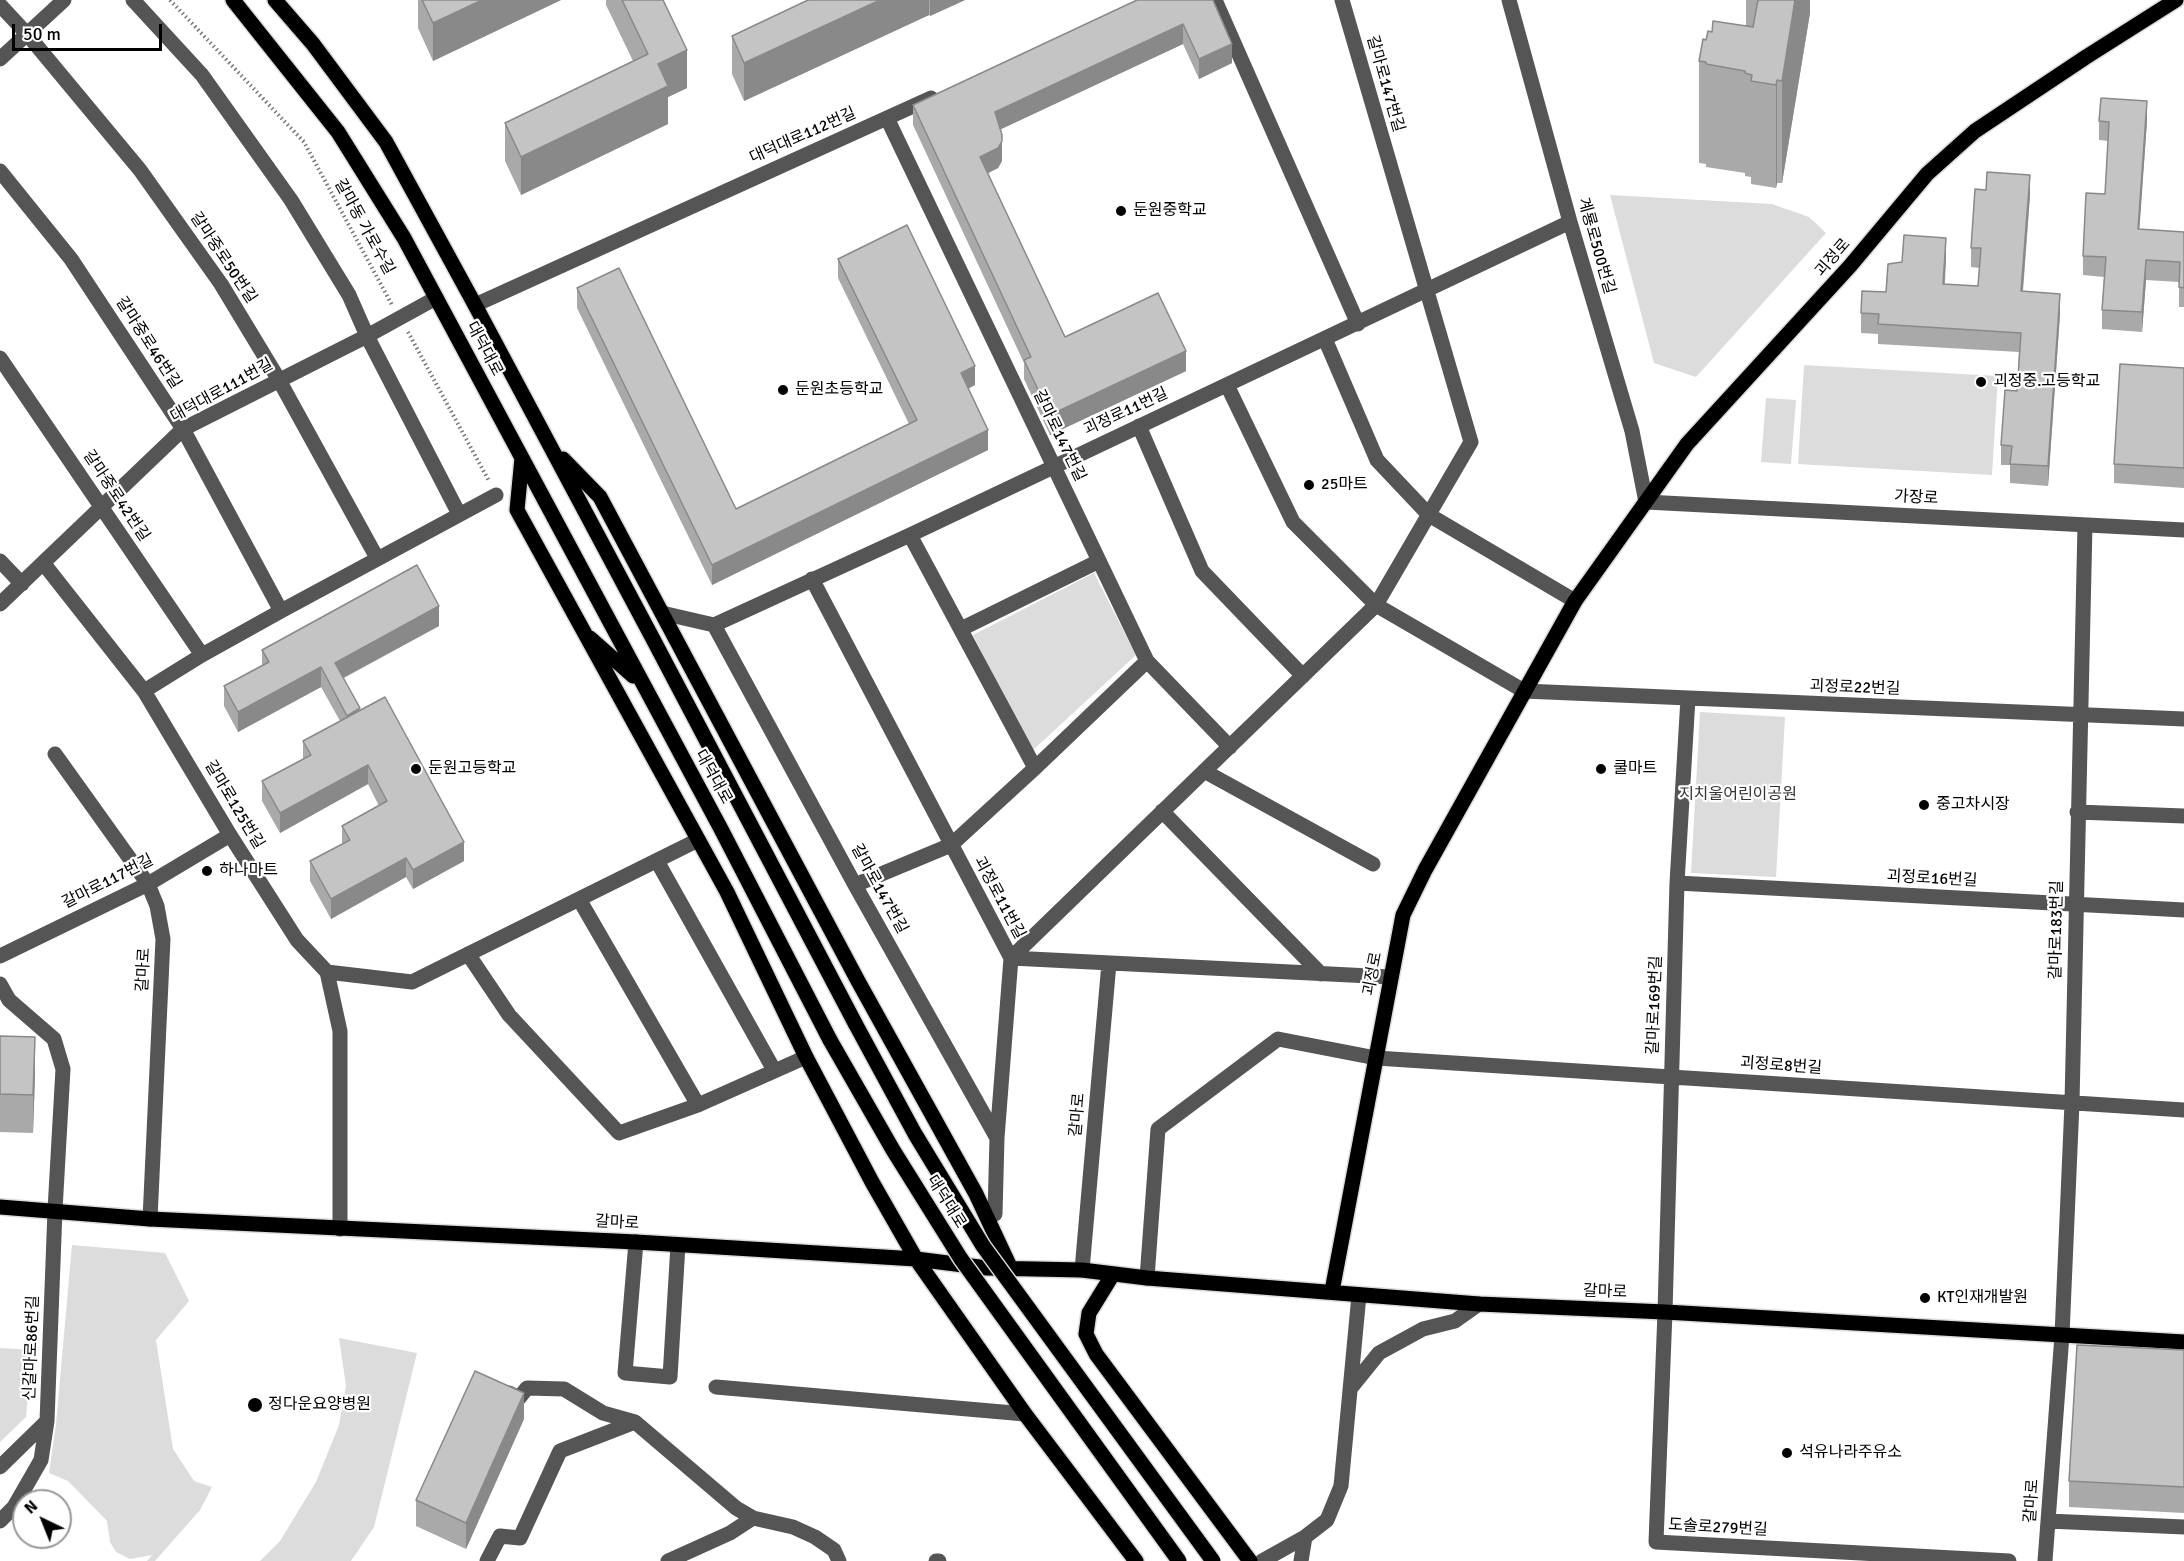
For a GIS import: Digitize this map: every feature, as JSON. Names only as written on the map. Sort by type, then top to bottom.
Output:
[{"type":"main road","name":"대덕대로","points":[[233,0],[338,132],[404,238],[726,840],[830,1040],[893,1150],[961,1259],[1179,1561]]},
{"type":"main road","name":"대덕대로","points":[[276,0],[313,44],[386,142],[551,446],[915,1134],[983,1246],[1213,1561]]},
{"type":"main road","name":"괴정로","points":[[1332,1291],[1403,915],[1425,870],[1575,601],[1687,444],[1850,266],[1927,174],[1975,131],[2085,57],[2176,0]]},
{"type":"main road","points":[[551,446],[600,497],[858,981],[976,1194],[1011,1269]]},
{"type":"main road","points":[[522,458],[517,510],[727,892],[806,1057],[872,1182],[916,1259],[1025,1414],[1136,1561]]},
{"type":"main road","points":[[582,630],[642,684]]},
{"type":"main road","name":"갈마로","points":[[0,1207],[150,1219],[636,1242],[916,1259],[987,1268],[1082,1270],[1147,1278],[1479,1304],[1665,1312],[2184,1342]]},
{"type":"main road","points":[[1113,1274],[1089,1313],[1086,1334],[1096,1354],[1250,1561]]},
{"type":"street","points":[[0,59],[64,0]]},
{"type":"street","points":[[134,0],[202,75],[291,200],[349,295],[367,336],[459,514]]},
{"type":"street","points":[[1215,0],[1358,324]]},
{"type":"street","name":"갈마로147번길","points":[[1011,958],[1376,605],[1471,442],[1342,0]]},
{"type":"street","name":"계룡로500번길","points":[[1509,0],[1570,222],[1632,431],[1646,502]]},
{"type":"street","name":"갈마중로50번길","points":[[0,5],[27,34],[140,170],[221,284],[279,380],[377,558]]},
{"type":"street","name":"대덕대로112번길","points":[[475,305],[941,93]]},
{"type":"street","name":"갈마로147번길","points":[[887,118],[1147,661],[1230,747]]},
{"type":"street","name":"갈마중로46번길","points":[[0,171],[71,259],[183,429],[281,611]]},
{"type":"street","name":"괴정로11번길","points":[[714,625],[910,535],[1570,222]]},
{"type":"street","name":"대덕대로111번길","points":[[0,604],[183,429],[367,336],[436,298]]},
{"type":"street","points":[[1325,339],[1377,460],[1429,515],[1575,601]]},
{"type":"street","name":"갈마중로42번길","points":[[0,358],[202,655]]},
{"type":"street","points":[[1227,385],[1293,522],[1376,605],[1524,692]]},
{"type":"street","points":[[1139,426],[1202,571],[1303,676]]},
{"type":"street","points":[[144,691],[202,655],[281,611],[496,495]]},
{"type":"street","name":"가장로","points":[[1646,502],[2184,530]]},
{"type":"street","name":"갈마로183번길","points":[[2062,1335],[2072,1103],[2085,525]]},
{"type":"street","points":[[910,535],[1035,768]]},
{"type":"street","points":[[0,561],[22,584]]},
{"type":"street","points":[[961,629],[1099,561]]},
{"type":"street","name":"갈마로125번길","points":[[44,564],[144,691],[230,835],[297,940],[327,972]]},
{"type":"street","name":"괴정로11번길","points":[[812,579],[1011,958],[1390,977]]},
{"type":"street","points":[[662,613],[714,625]]},
{"type":"street","name":"갈마로147번길","points":[[714,625],[855,885],[997,1138]]},
{"type":"street","points":[[855,885],[951,845],[1147,661]]},
{"type":"street","name":"괴정로22번길","points":[[1524,692],[2184,719]]},
{"type":"street","name":"갈마로169번길","points":[[1665,1312],[1677,883],[1688,699]]},
{"type":"street","name":"갈마로","points":[[55,754],[148,884],[157,906],[163,939],[150,1219]]},
{"type":"street","points":[[1204,771],[1373,864]]},
{"type":"street","points":[[1162,812],[1321,974]]},
{"type":"street","points":[[2077,812],[2184,816]]},
{"type":"street","name":"갈마로117번길","points":[[0,956],[148,884],[230,835]]},
{"type":"street","points":[[340,1229],[340,1031],[327,972],[412,982],[698,840]]},
{"type":"street","points":[[657,861],[774,1071]]},
{"type":"street","name":"괴정로16번길","points":[[1677,883],[2184,910]]},
{"type":"street","points":[[579,899],[698,1105]]},
{"type":"street","points":[[468,954],[509,1015],[619,1133],[698,1105],[806,1057]]},
{"type":"street","points":[[995,1214],[997,1138],[1011,958]]},
{"type":"street","name":"갈마로","points":[[1082,1270],[1109,963]]},
{"type":"street","points":[[0,984],[9,1000],[54,1039],[63,1069],[55,1210]]},
{"type":"street","points":[[1147,1278],[1158,1129],[1278,1039],[1376,1058]]},
{"type":"street","name":"괴정로8번길","points":[[1376,1058],[2184,1110]]},
{"type":"street","name":"신갈마로86번길","points":[[0,1467],[47,1421],[55,1210]]},
{"type":"street","points":[[636,1242],[626,1373],[670,1377],[678,1245]]},
{"type":"street","points":[[1262,1561],[1305,1537],[1327,1520],[1341,1486],[1359,1295]]},
{"type":"street","points":[[1350,1389],[1379,1353],[1423,1329],[1455,1321],[1479,1304]]},
{"type":"street","name":"도솔로279번길","points":[[1665,1312],[1656,1542],[2008,1561]]},
{"type":"street","name":"갈마로","points":[[2045,1561],[2062,1335]]},
{"type":"street","points":[[492,1385],[519,1398],[527,1388],[564,1389],[603,1413],[635,1422],[736,1508],[753,1518],[793,1527],[815,1537],[834,1550],[839,1561]]},
{"type":"street","points":[[716,1387],[1025,1414]]},
{"type":"street","points":[[0,1521],[14,1507],[41,1460],[47,1421]]},
{"type":"street","points":[[487,1561],[500,1536],[520,1538],[560,1451],[635,1422]]},
{"type":"street","points":[[668,1561],[730,1533],[753,1518]]},
{"type":"street","points":[[2048,1521],[2184,1527]]},
{"type":"street","points":[[1301,1561],[1305,1537]]},
{"type":"path","name":"갈마동 가로수길","points":[[170,0],[304,142],[496,495]]},
{"type":"green space","points":[[1610,195],[1772,204],[1809,217],[1826,233],[1696,377],[1654,363]]},
{"type":"green space","points":[[1804,365],[1998,376],[1992,475],[1798,464]]},
{"type":"green space","points":[[1766,398],[1796,400],[1791,464],[1761,462]]},
{"type":"green space","points":[[1094,573],[1136,655],[1032,751],[973,635]]},
{"type":"green space","name":"지치울어린이공원","points":[[1700,712],[1785,717],[1776,877],[1691,873]]},
{"type":"green space","points":[[72,1245],[165,1253],[189,1301],[156,1340],[173,1449],[194,1481],[212,1487],[200,1510],[155,1561],[147,1561],[152,1555],[130,1559],[116,1552],[110,1542],[107,1521],[68,1481],[49,1473],[56,1424]]},
{"type":"green space","points":[[339,1338],[417,1353],[374,1527],[351,1561],[260,1561],[280,1541],[316,1482],[339,1425],[346,1386]]},
{"type":"green space","points":[[0,1348],[32,1350],[26,1417],[0,1442]]},
{"type":"building","points":[[422,0],[482,0],[433,23]]},
{"type":"building","points":[[622,0],[663,0],[687,50],[658,64],[668,86],[521,157],[505,123],[648,54]]},
{"type":"building","points":[[808,0],[880,0],[744,63],[732,36]]},
{"type":"building","points":[[1137,0],[1213,0],[1232,44],[1199,59],[1183,24],[995,112],[1002,141],[998,148],[980,157],[1065,337],[1158,293],[1186,351],[1050,415],[1024,360],[1031,357],[913,105]]},
{"type":"building","points":[[1758,0],[1795,0],[1782,81],[1777,80],[1776,85],[1751,81],[1752,75],[1745,71],[1699,61],[1703,39],[1706,40],[1708,31],[1712,32],[1713,21],[1753,27]]},
{"type":"building","points":[[2101,98],[2147,101],[2138,229],[2184,232],[2184,288],[2179,287],[2180,262],[2146,260],[2142,312],[2102,310],[2106,257],[2083,256],[2086,193],[2105,194],[2109,122],[2099,121]]},
{"type":"building","points":[[1987,172],[2030,175],[2021,291],[2060,294],[2048,466],[2010,464],[2012,446],[2001,445],[2005,390],[2017,391],[2021,333],[1878,324],[1879,314],[1861,313],[1862,291],[1886,292],[1888,264],[1902,262],[1904,235],[1946,238],[1943,284],[1978,286],[1981,248],[1971,248],[1975,189],[1986,190]]},
{"type":"building","points":[[907,225],[975,366],[961,373],[988,430],[712,565],[577,288],[619,268],[736,509],[917,420],[838,259]]},
{"type":"building","points":[[2120,364],[2184,368],[2184,468],[2114,464]]},
{"type":"building","points":[[417,565],[439,606],[335,663],[360,708],[347,716],[321,667],[238,712],[224,686],[269,662],[262,650]]},
{"type":"building","points":[[385,697],[464,842],[413,870],[406,858],[331,899],[310,861],[350,840],[342,826],[387,801],[368,765],[280,813],[262,781],[311,755],[303,741]]},
{"type":"building","points":[[0,1036],[35,1037],[33,1095],[0,1094]]},
{"type":"building","points":[[2077,1345],[2184,1350],[2184,1487],[2069,1481]]},
{"type":"building","points":[[475,1371],[524,1393],[466,1523],[416,1500]]},
{"type":"place","name":"둔원중학교","points":[[1121,211]]},
{"type":"place","name":"괴정중.고등학교","points":[[1981,382]]},
{"type":"place","name":"둔원초등학교","points":[[783,390]]},
{"type":"place","name":"25마트","points":[[1309,485]]},
{"type":"place","name":"둔원고등학교","points":[[416,769]]},
{"type":"place","name":"쿨마트","points":[[1601,769]]},
{"type":"place","name":"중고차시장","points":[[1924,805]]},
{"type":"place","name":"하나마트","points":[[207,871]]},
{"type":"place","name":"KT인재개발원","points":[[1925,1298]]},
{"type":"place","name":"정다운요양병원","points":[[255,1405]]},
{"type":"place","name":"석유나라주유소","points":[[1787,1453]]}]
